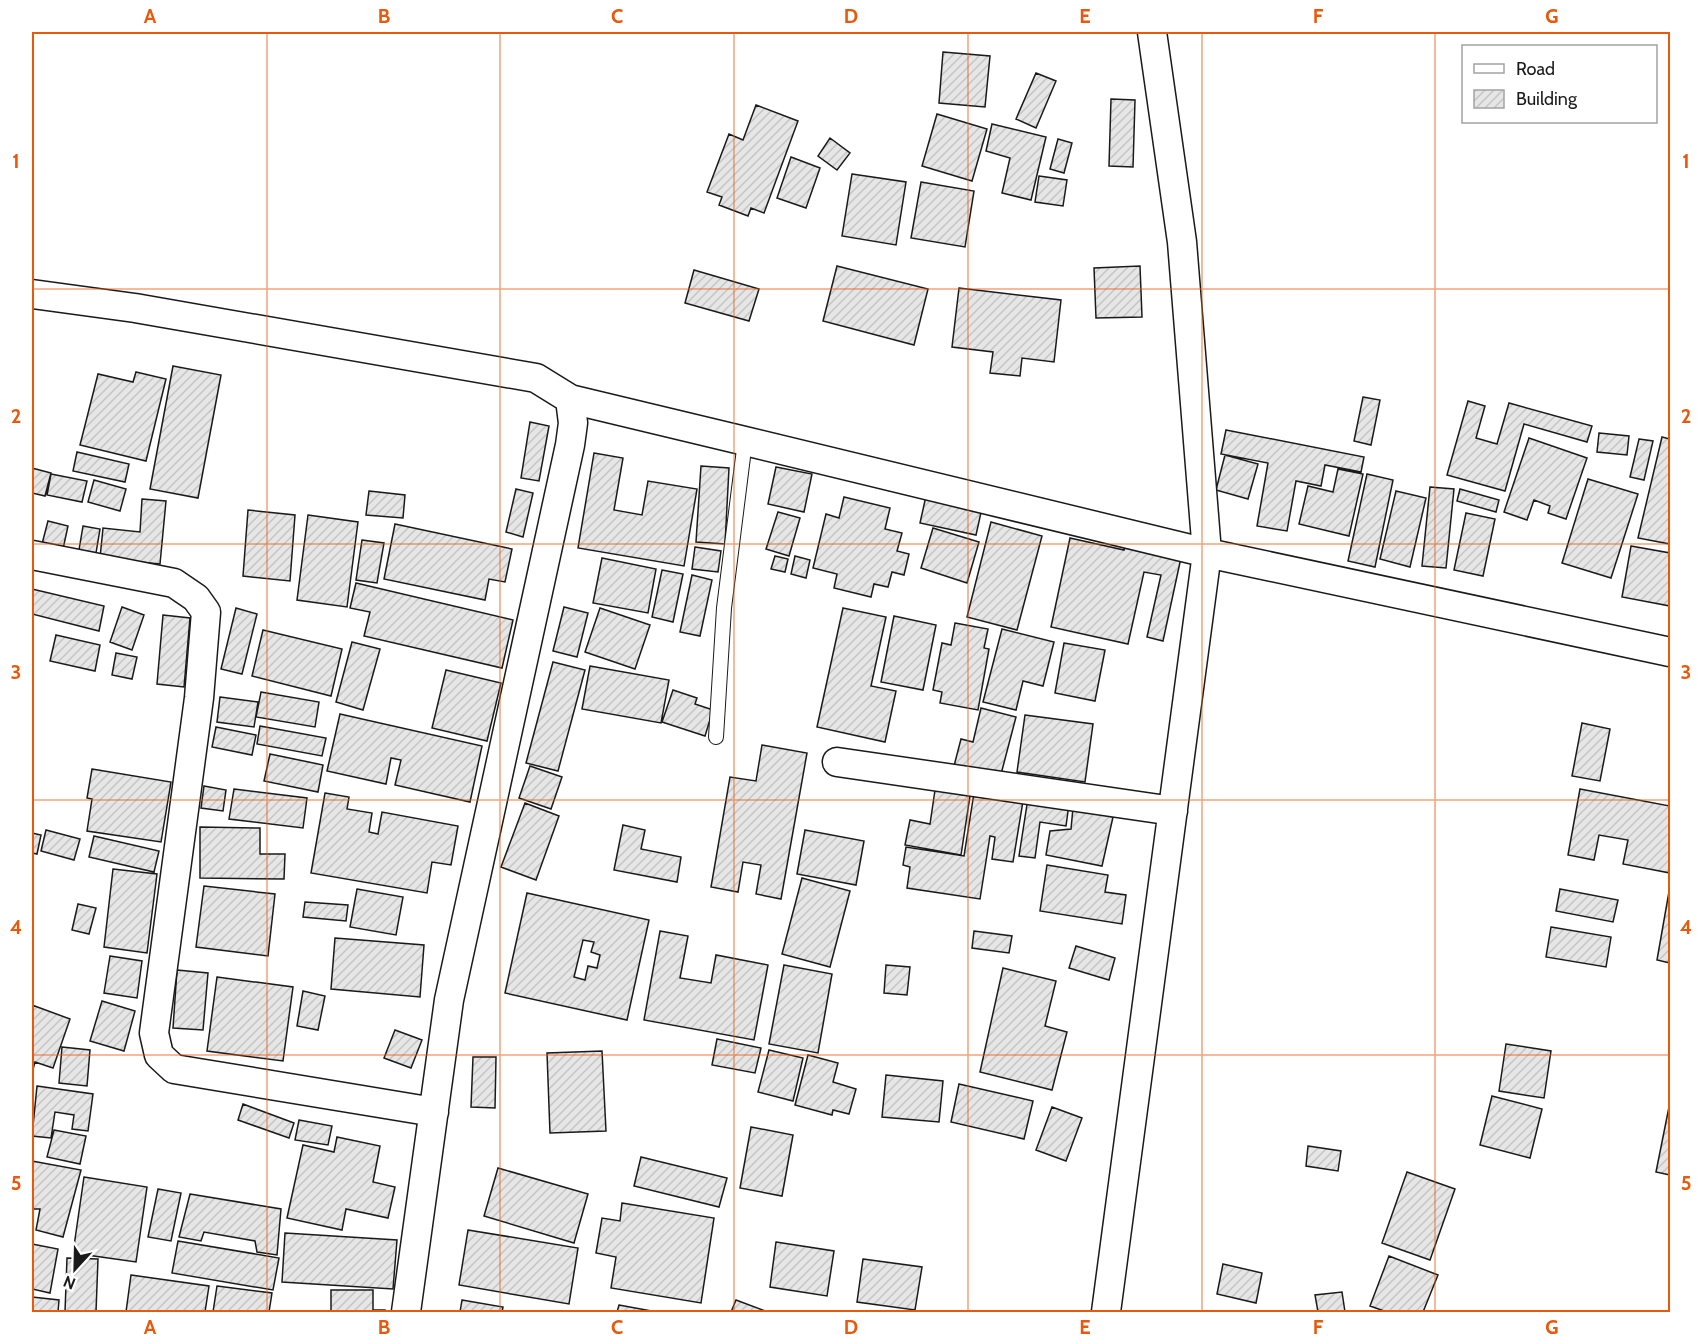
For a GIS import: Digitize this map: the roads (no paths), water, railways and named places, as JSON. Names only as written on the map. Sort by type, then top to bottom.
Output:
[{"type":"street","points":[[1106,1312],[1208,552],[1182,242],[1152,32]]},
{"type":"street","points":[[32,294],[135,308],[537,378],[570,399],[1208,552],[1671,652]]},
{"type":"street","points":[[406,1312],[449,1000],[570,445],[573,423],[570,399]]},
{"type":"street","points":[[32,555],[174,583],[196,598],[206,612],[199,698],[154,1033],[159,1054],[174,1069],[434,1112]]},
{"type":"street","points":[[837,762],[1173,811]]},
{"type":"lane","points":[[716,737],[724,608],[745,441]]}]
